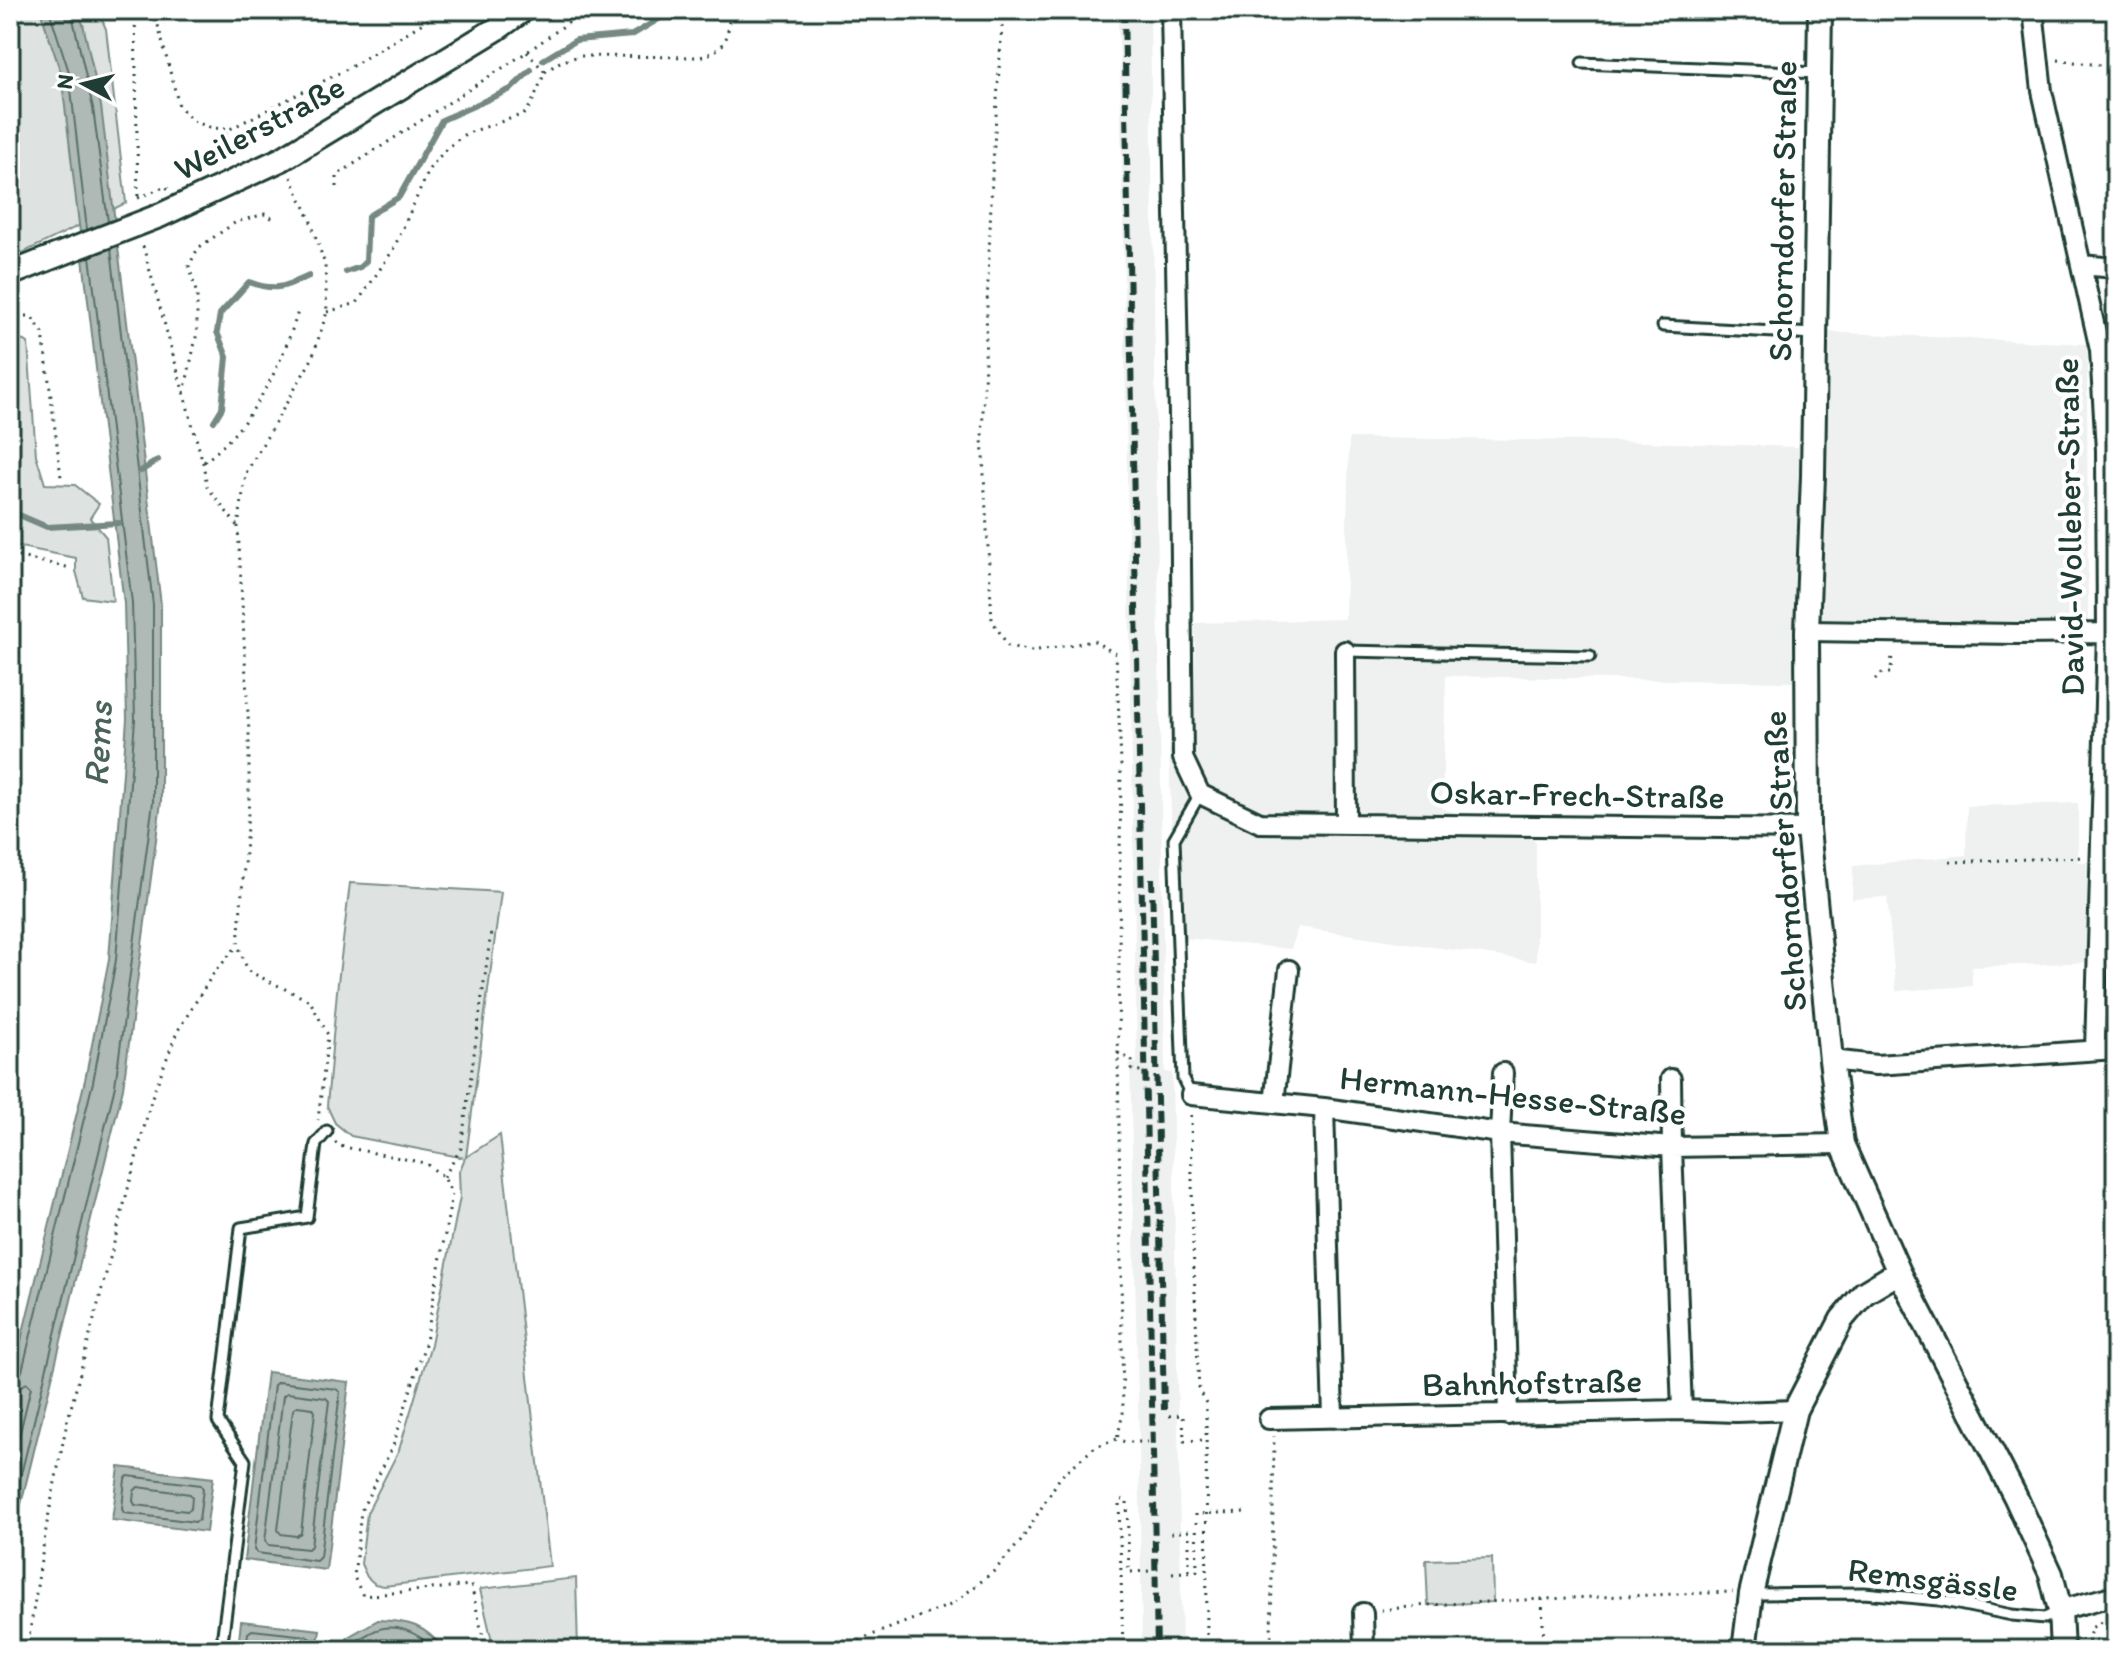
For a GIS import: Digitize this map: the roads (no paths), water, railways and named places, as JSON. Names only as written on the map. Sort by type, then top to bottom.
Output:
[{"type":"street","name":"Weilerstraße","points":[[10,274],[282,159],[523,10]]},
{"type":"street","points":[[1171,10],[1183,758],[1200,794]]},
{"type":"street","name":"Schorndorfer Straße","points":[[1820,10],[1813,476],[1807,631],[1808,829],[1842,1144],[1899,1272],[2015,1496],[2051,1574],[2060,1610],[2062,1650]]},
{"type":"street","name":"David-Wolleber-Straße","points":[[2033,10],[2042,91],[2100,350],[2111,450],[2095,1050]]},
{"type":"street","points":[[2081,265],[2116,268]]},
{"type":"street","points":[[1807,631],[2107,633]]},
{"type":"street","points":[[1345,651],[1346,824]]},
{"type":"street","name":"Oskar-Frech-Straße","points":[[1200,794],[1260,823],[1808,829]]},
{"type":"street","points":[[1274,1103],[1289,970]]},
{"type":"street","points":[[1831,1060],[1876,1065],[2116,1049]]},
{"type":"street","points":[[1503,1073],[1500,1133],[1508,1415]]},
{"type":"street","points":[[1671,1079],[1682,1410]]},
{"type":"street","name":"Hermann-Hesse-Straße","points":[[1191,1095],[1324,1108],[1500,1133],[1672,1147],[1842,1144]]},
{"type":"street","points":[[1324,1108],[1333,1418]]},
{"type":"street","points":[[1744,1650],[1750,1599],[1795,1410],[1842,1319],[1864,1293],[1899,1272]]},
{"type":"street","name":"Bahnhofstraße","points":[[1272,1419],[1795,1410]]},
{"type":"street","points":[[2060,1610],[2116,1595]]},
{"type":"street","points":[[1363,1613],[1364,1644]]},
{"type":"lane","points":[[1582,63],[1819,73]]},
{"type":"lane","points":[[1663,326],[1814,334]]},
{"type":"lane","points":[[1345,651],[1590,656]]},
{"type":"lane","points":[[1191,1095],[1183,1079],[1174,839],[1200,794]]},
{"type":"lane","points":[[221,1650],[245,1461],[218,1421],[241,1228],[307,1217],[316,1144],[327,1131]]},
{"type":"lane","name":"Remsgässle","points":[[1750,1599],[1879,1595],[1939,1600],[2012,1615],[2045,1618],[2060,1610]]},
{"type":"water","points":[[40,10],[77,10],[83,24],[101,106],[161,605],[161,802],[123,1088],[19,1512],[10,1578],[10,1385],[85,1080],[109,959],[127,719],[124,604],[61,73]]},
{"type":"water","points":[[267,1372],[349,1382],[326,1570],[244,1560]]},
{"type":"water","points":[[119,1467],[213,1478],[206,1532],[112,1520]]},
{"type":"water","points":[[378,1620],[416,1626],[445,1650],[342,1650],[348,1637]]},
{"type":"water","points":[[241,1621],[320,1630],[317,1650],[238,1650]]},
{"type":"waterway","points":[[543,60],[576,40],[632,35],[674,10]]},
{"type":"waterway","points":[[346,272],[366,261],[368,216],[399,197],[442,120],[511,89],[531,70]]},
{"type":"waterway","points":[[214,421],[222,408],[227,357],[217,332],[220,314],[249,282],[280,287],[309,276]]},
{"type":"waterway","points":[[141,471],[158,460]]},
{"type":"waterway","points":[[10,511],[47,527],[119,523]]},
{"type":"railway","points":[[1124,10],[1157,1650]]},
{"type":"railway","points":[[1152,878],[1164,1410]]},
{"type":"water label","name":"Rems","points":[[97,744]]}]
